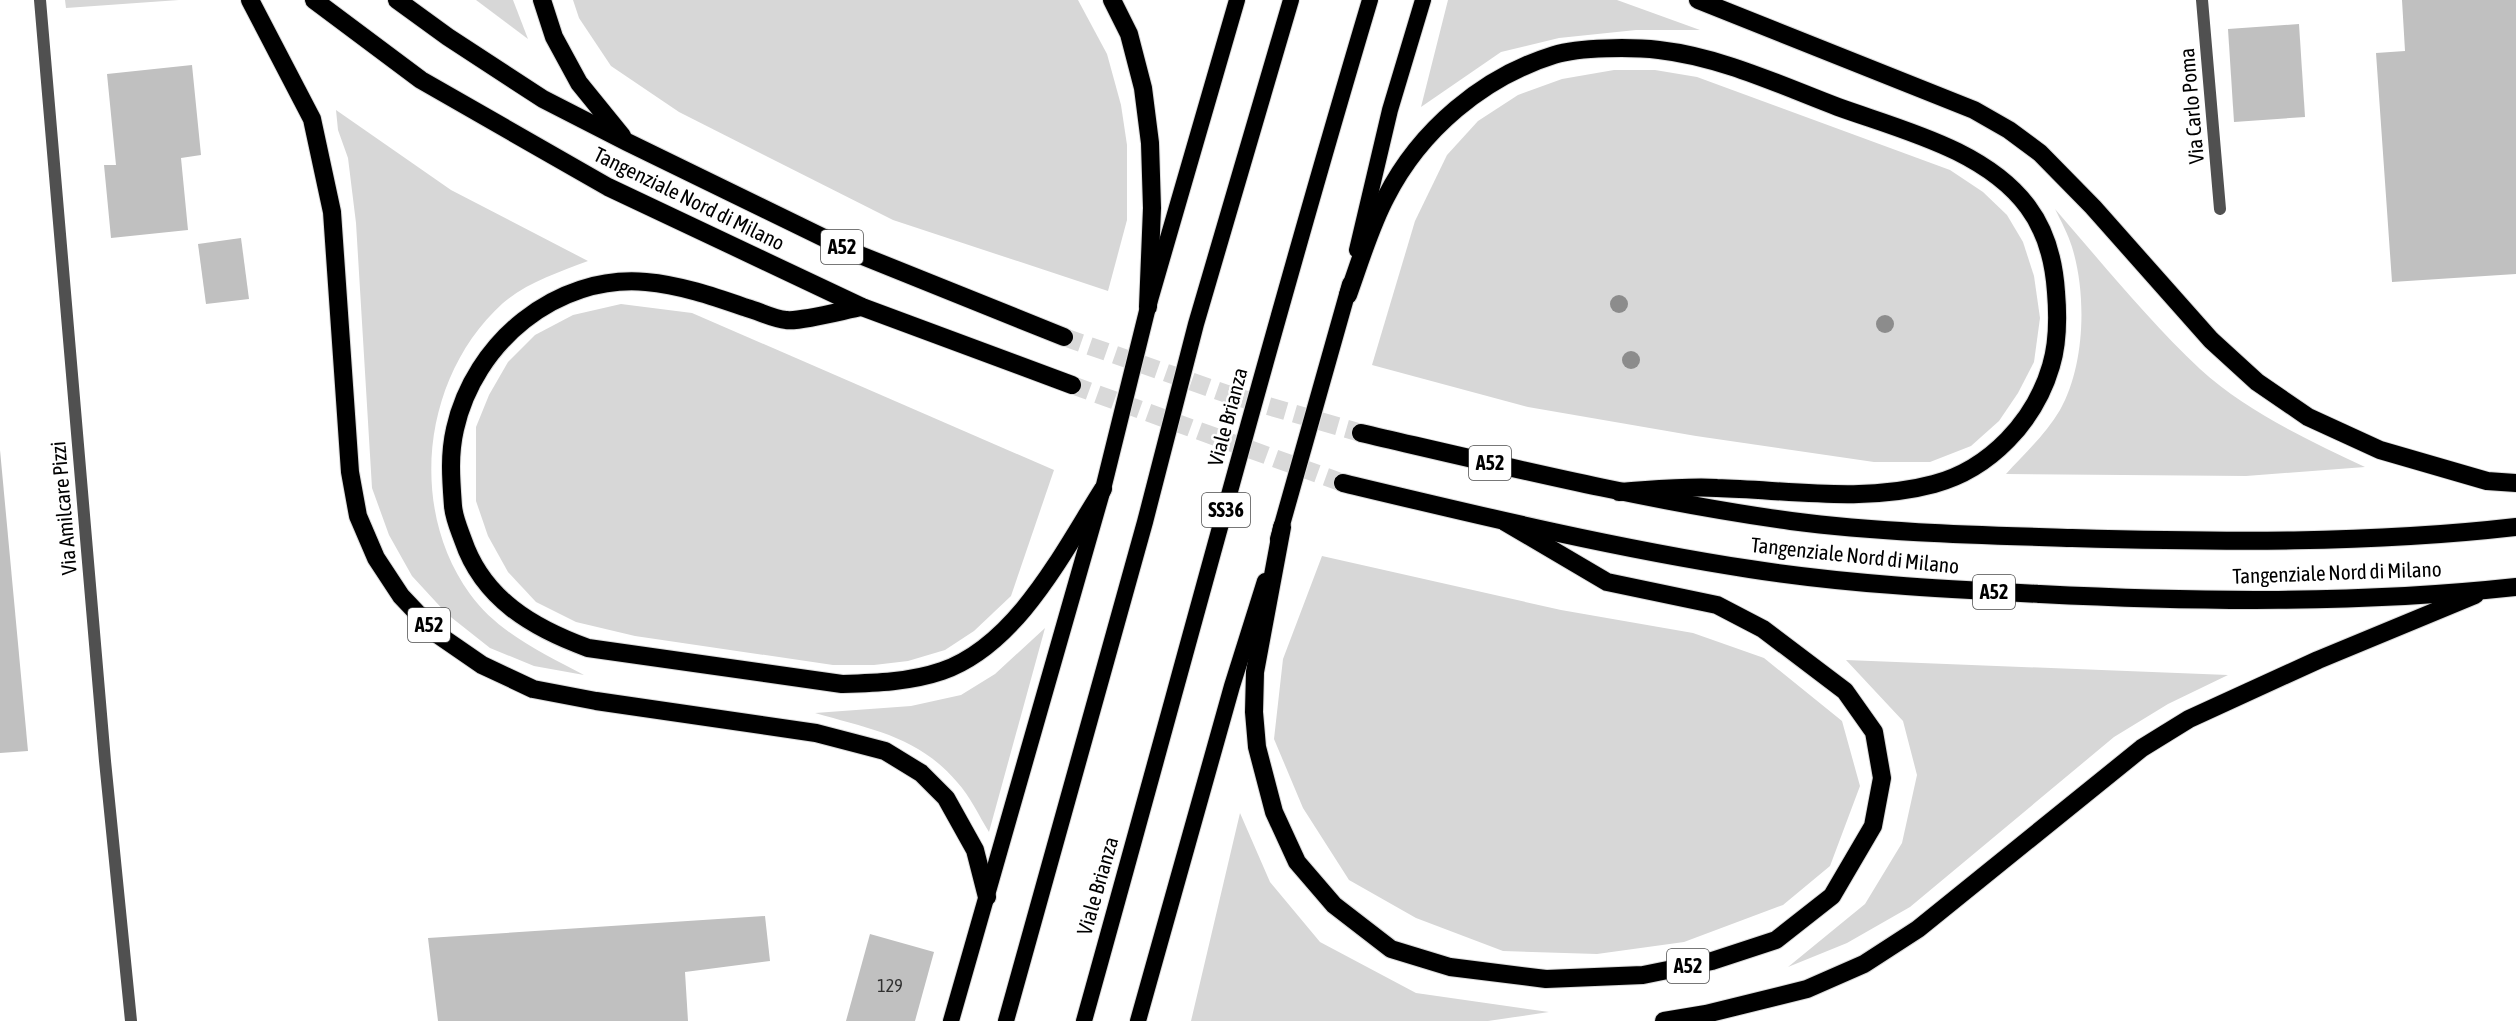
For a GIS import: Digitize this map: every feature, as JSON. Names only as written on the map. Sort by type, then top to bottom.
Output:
[{"type":"highway","name":"A52","points":[[250,0],[312,119],[332,212],[351,472],[358,516],[376,558],[401,596],[437,634],[482,665],[533,689],[596,701],[816,733],[885,752],[921,773],[946,798],[975,850],[987,897]]},
{"type":"highway","name":"Tangenziale Nord di Milano","points":[[314,0],[421,80],[608,187],[862,307],[1071,385]]},
{"type":"highway","name":"Tangenziale Nord di Milano","points":[[397,0],[448,37],[543,99],[627,142],[855,253],[1064,337]]},
{"type":"highway","name":"A52","points":[[542,0],[554,37],[579,83],[627,142]]},
{"type":"highway","points":[[1112,0],[1129,34],[1143,88],[1150,143],[1152,208],[1148,307]]},
{"type":"highway","points":[[951,1021],[1103,489],[1148,307],[1237,0]]},
{"type":"highway","points":[[1006,1021],[1138,545],[1196,324],[1291,0]]},
{"type":"highway","name":"Viale Brianza","points":[[1084,1021],[1308,208],[1370,0]]},
{"type":"highway","points":[[1138,1021],[1232,686],[1282,527],[1348,295],[1390,110],[1423,0]]},
{"type":"highway","points":[[1698,0],[1974,110],[2009,130],[2040,153],[2093,207],[2211,340],[2257,382],[2308,417],[2380,450],[2487,481],[2516,483]]},
{"type":"highway","points":[[1348,295],[1386,197],[1406,164],[1428,136],[1465,101],[1512,71],[1558,54],[1615,49],[1659,50],[1705,59],[1960,152],[1999,177],[2028,207],[2047,242],[2055,275],[2058,318],[2051,366],[2033,407],[2012,437],[1982,462],[1936,483],[1879,493],[1813,493],[1712,487],[1619,492]]},
{"type":"highway","points":[[862,307],[787,320],[700,292],[646,282],[599,284],[553,300],[512,328],[484,360],[467,391],[455,428],[450,462],[454,515],[468,555],[487,586],[528,622],[558,638],[588,648],[842,684],[914,677],[942,671],[962,662],[981,650],[1007,627],[1044,581],[1103,489]]},
{"type":"highway","name":"Tangenziale Nord di Milano","points":[[1361,433],[1619,492],[1792,521],[1940,534],[2171,541],[2351,538],[2516,527]]},
{"type":"highway","name":"Tangenziale Nord di Milano","points":[[1343,483],[1505,522],[1751,569],[1932,588],[2167,601],[2350,597],[2488,590],[2516,586]]},
{"type":"highway","name":"A52","points":[[1282,527],[1255,672],[1254,712],[1257,747],[1274,812],[1297,862],[1334,906],[1391,949],[1450,967],[1546,979],[1643,975],[1712,961],[1776,940],[1832,896],[1873,826],[1882,778],[1874,732],[1845,691],[1763,629],[1717,605],[1607,582],[1505,522]]},
{"type":"highway","name":"A52","points":[[1664,1021],[1706,1014],[1807,989],[1864,964],[1927,922],[2142,748],[2190,719],[2319,660],[2488,590]]},
{"type":"street","name":"Via Amilcare Pizzi","points":[[40,0],[105,761],[133,1018]]},
{"type":"street","name":"Via Carlo Poma","points":[[2202,0],[2220,209]]},
{"type":"shaded area","points":[[65,0],[179,0],[66,8]]},
{"type":"shaded area","points":[[476,0],[513,0],[528,39]]},
{"type":"shaded area","points":[[573,0],[1078,0],[1107,54],[1121,105],[1127,145],[1127,220],[1108,291],[893,220],[679,112],[611,66],[579,18]]},
{"type":"shaded area","points":[[1448,0],[1617,0],[1700,30],[1636,30],[1559,38],[1501,52],[1421,107]]},
{"type":"shaded area","points":[[1614,70],[1655,70],[1697,77],[1950,170],[1983,192],[2007,215],[2023,242],[2034,276],[2040,318],[2034,362],[2018,393],[1999,421],[1971,446],[1930,462],[1874,462],[1696,436],[1528,407],[1372,365],[1415,221],[1447,155],[1478,121],[1518,95],[1562,79]]},
{"type":"shaded area","points":[[336,110],[451,190],[588,261],[543,279],[512,296],[476,333],[455,367],[441,404],[433,443],[432,483],[437,522],[450,559],[470,594],[481,608],[522,641],[584,675],[534,666],[490,648],[447,614],[412,576],[389,535],[372,488],[356,223],[348,158],[338,130]]},
{"type":"shaded area","points":[[2055,209],[2162,331],[2218,384],[2279,424],[2365,467],[2246,476],[2006,474],[2042,436],[2060,410],[2075,373],[2079,352],[2081,308],[2077,266],[2070,242]]},
{"type":"shaded area","points":[[621,304],[692,313],[1054,470],[1011,596],[974,631],[945,650],[908,661],[874,665],[833,665],[635,636],[576,622],[536,602],[508,572],[488,536],[476,501],[476,427],[489,395],[508,362],[535,335],[573,315]]},
{"type":"shaded area","points":[[1322,556],[1561,610],[1693,633],[1764,658],[1842,721],[1860,786],[1830,866],[1783,905],[1684,942],[1597,954],[1503,951],[1416,918],[1349,880],[1303,808],[1274,739],[1283,659]]},
{"type":"shaded area","points":[[1045,628],[989,832],[962,788],[942,766],[926,754],[892,736],[815,713],[911,706],[961,695],[995,674]]},
{"type":"shaded area","points":[[1846,660],[2228,675],[2168,704],[2114,737],[1910,907],[1847,943],[1788,967],[1865,904],[1902,843],[1917,775],[1903,721]]},
{"type":"shaded area","points":[[1240,813],[1270,882],[1320,942],[1416,993],[1549,1012],[1488,1021],[1191,1021]]},
{"type":"building","points":[[2402,0],[2516,0],[2516,274],[2392,282],[2376,53],[2405,51]]},
{"type":"building","points":[[2299,24],[2305,117],[2234,122],[2228,29]]},
{"type":"building","points":[[192,65],[201,155],[181,158],[188,230],[111,238],[104,165],[116,165],[107,74]]},
{"type":"building","points":[[241,238],[249,299],[206,304],[198,244]]},
{"type":"building","points":[[0,450],[28,751],[0,753]]},
{"type":"building","points":[[765,916],[770,961],[685,972],[688,1021],[438,1021],[428,938]]},
{"type":"building","points":[[870,934],[934,952],[915,1021],[846,1021]]},
{"type":"tunnel","points":[[1064,337],[1230,395],[1361,433]]},
{"type":"tunnel","points":[[1072,385],[1343,483]]}]
